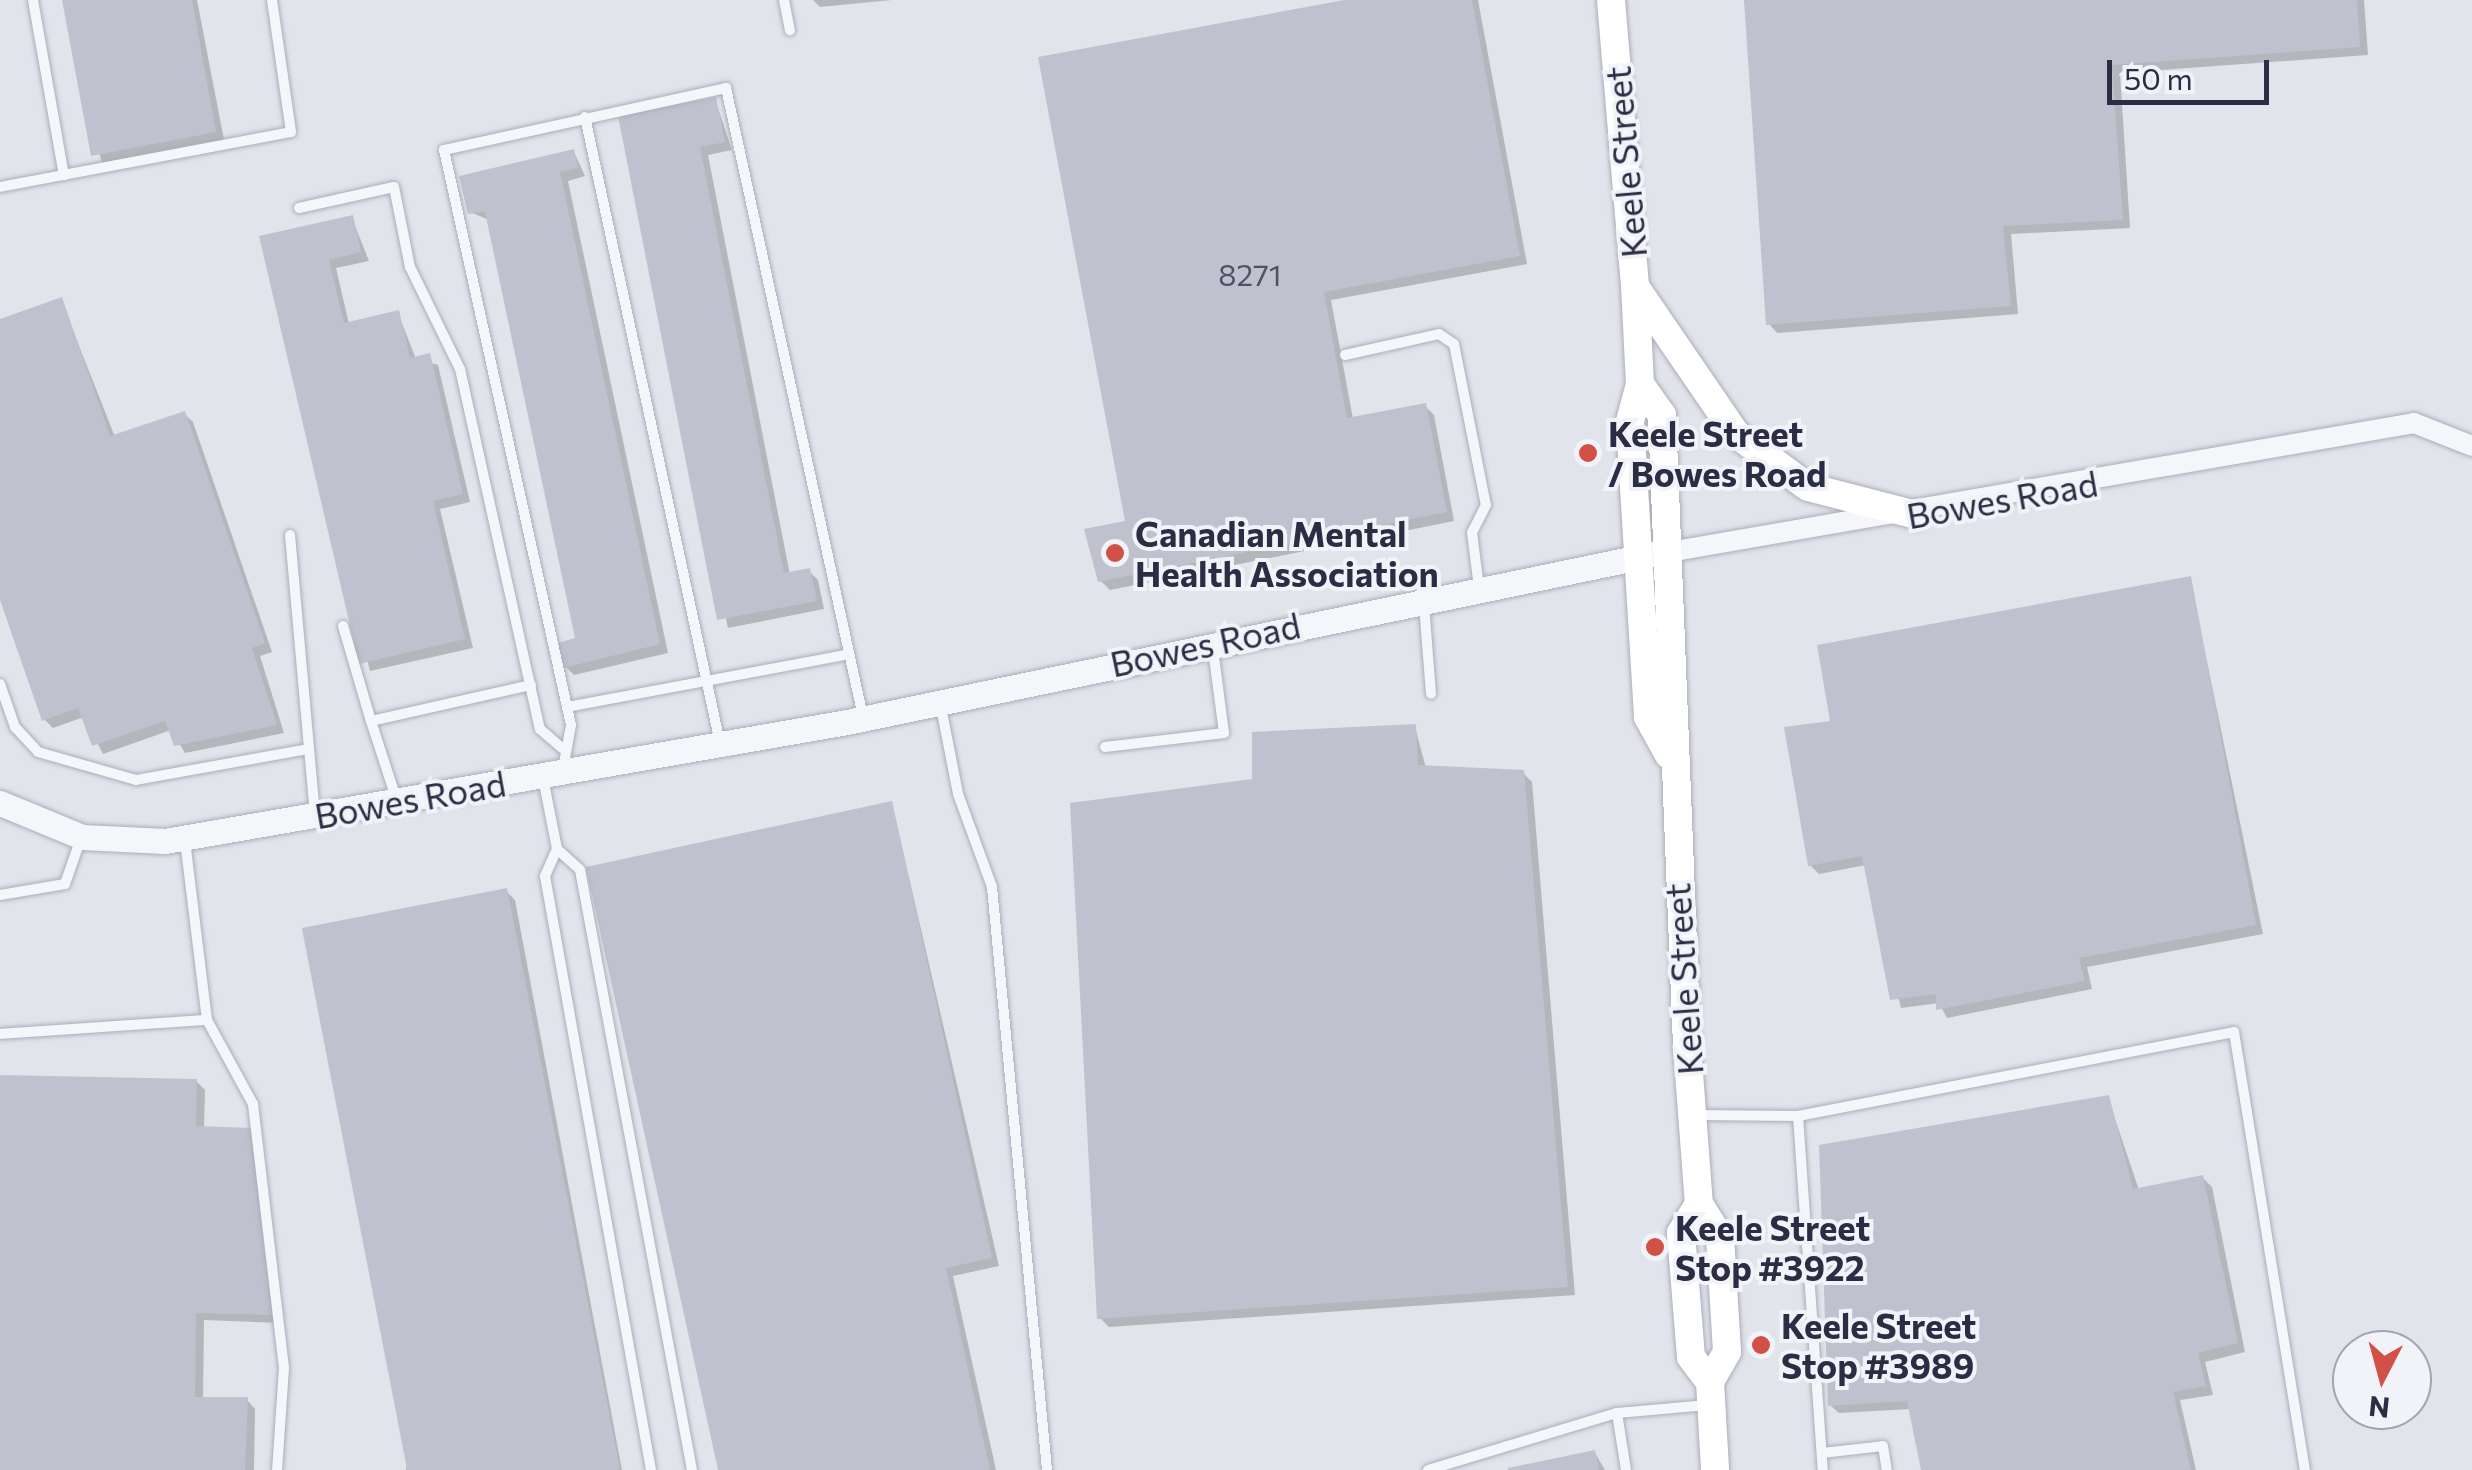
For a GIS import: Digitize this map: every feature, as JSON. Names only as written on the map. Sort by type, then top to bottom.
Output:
[{"type":"main road","name":"Keele Street","points":[[1611,0],[1635,286],[1640,384],[1630,422],[1648,717],[1669,755]]},
{"type":"main road","points":[[1635,286],[1736,434],[1808,487],[1916,516]]},
{"type":"main road","name":"Keele Street","points":[[1640,384],[1662,414],[1680,714],[1669,755],[1692,1114],[1699,1204],[1720,1237],[1727,1352],[1711,1393],[1715,1470]]},
{"type":"main road","name":"Keele Street","points":[[1699,1204],[1680,1232],[1691,1357],[1711,1393]]},
{"type":"street","name":"Bowes Road","points":[[3,811],[82,838],[184,838],[396,801],[556,765],[720,744],[863,718],[1638,556],[1916,516],[2414,423],[2472,446]]},
{"type":"lane","points":[[34,0],[64,175]]},
{"type":"lane","points":[[0,187],[292,132],[272,0]]},
{"type":"lane","points":[[784,0],[790,30]]},
{"type":"lane","points":[[651,1470],[545,876],[557,849],[556,765],[566,708],[444,150],[726,88],[846,654],[863,718]]},
{"type":"lane","points":[[585,117],[703,682],[720,744]]},
{"type":"lane","points":[[298,208],[394,187],[410,267],[460,369],[540,729],[556,765]]},
{"type":"lane","points":[[1345,354],[1439,334],[1454,344],[1486,505],[1472,532],[1479,588]]},
{"type":"lane","points":[[290,534],[316,815]]},
{"type":"lane","points":[[1423,598],[1431,694]]},
{"type":"lane","points":[[342,626],[396,801]]},
{"type":"lane","points":[[1106,747],[1224,733],[1212,643]]},
{"type":"lane","points":[[566,708],[846,654]]},
{"type":"lane","points":[[0,684],[15,727],[38,752],[136,780],[308,750]]},
{"type":"lane","points":[[372,721],[531,685]]},
{"type":"lane","points":[[940,702],[958,794],[992,887],[1047,1470]]},
{"type":"lane","points":[[0,895],[66,884],[82,838]]},
{"type":"lane","points":[[184,838],[207,1020],[253,1104],[284,1368],[277,1470]]},
{"type":"lane","points":[[557,849],[580,870],[692,1470]]},
{"type":"lane","points":[[0,1034],[207,1020]]},
{"type":"lane","points":[[1692,1114],[1798,1116],[2234,1032],[2305,1470]]},
{"type":"lane","points":[[1798,1116],[1823,1470]]},
{"type":"lane","points":[[1428,1470],[1617,1414],[1711,1393]]},
{"type":"lane","points":[[1617,1414],[1626,1470]]},
{"type":"lane","points":[[1822,1453],[1883,1446],[1888,1470]]},
{"type":"building","points":[[62,0],[192,0],[216,132],[91,156]]},
{"type":"building","points":[[1344,0],[1472,0],[1520,256],[1324,292],[1347,418],[1426,403],[1447,512],[1098,582],[1084,529],[1125,521],[1038,57]]},
{"type":"building","points":[[1744,0],[2357,0],[2360,47],[2112,65],[2123,220],[2003,226],[2011,306],[1766,325]]},
{"type":"building","points":[[716,97],[725,142],[700,147],[784,573],[810,568],[817,601],[717,620],[618,116]]},
{"type":"building","points":[[574,149],[578,168],[560,172],[660,644],[563,668],[558,643],[575,638],[485,212],[468,214],[459,176]]},
{"type":"building","points":[[353,215],[361,252],[329,260],[344,323],[399,310],[410,358],[430,353],[463,494],[433,501],[465,639],[359,664],[259,236]]},
{"type":"building","points":[[62,297],[110,436],[185,411],[265,643],[252,648],[277,725],[174,746],[165,721],[92,746],[78,708],[42,721],[0,600],[0,319]]},
{"type":"building","points":[[2191,576],[2256,925],[2079,958],[2085,981],[1936,1010],[1936,994],[1890,1000],[1862,856],[1808,866],[1784,727],[1830,721],[1817,645]]},
{"type":"building","points":[[1416,724],[1418,765],[1524,770],[1568,1287],[1097,1319],[1070,803],[1252,779],[1252,732]]},
{"type":"building","points":[[892,801],[992,1258],[946,1268],[990,1470],[718,1470],[586,867]]},
{"type":"building","points":[[507,888],[620,1469],[407,1470],[302,928]]},
{"type":"building","points":[[0,1075],[197,1079],[196,1126],[254,1128],[274,1315],[196,1313],[195,1397],[248,1397],[245,1470],[0,1470]]},
{"type":"building","points":[[2109,1095],[2133,1189],[2203,1175],[2238,1343],[2198,1353],[2206,1386],[2173,1392],[2191,1470],[1921,1470],[1907,1401],[1828,1406],[1819,1145]]},
{"type":"building","points":[[1595,1450],[1599,1470],[1508,1470],[1508,1468]]},
{"type":"place","name":"Keele Street / Bowes Road","points":[[1588,453]]},
{"type":"place","name":"Canadian Mental Health Association","points":[[1115,553]]},
{"type":"place","name":"Keele Street Stop #3922","points":[[1655,1247]]},
{"type":"place","name":"Keele Street Stop #3989","points":[[1761,1345]]}]
